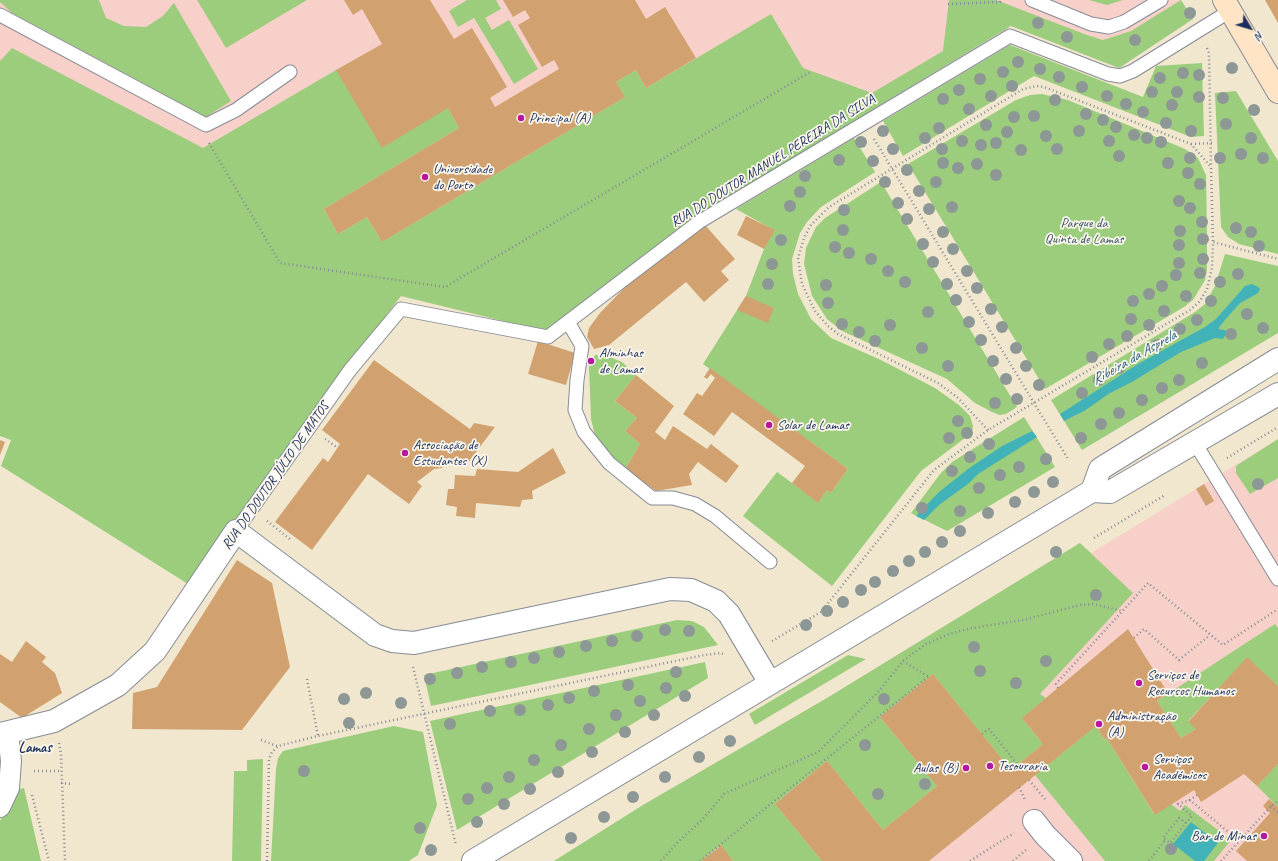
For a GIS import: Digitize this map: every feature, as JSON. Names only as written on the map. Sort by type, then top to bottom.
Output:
[{"type":"main road","points":[[1227,5],[1278,92]]},
{"type":"street","points":[[1092,491],[1100,469],[1278,359]]},
{"type":"street","points":[[473,861],[1092,491],[1110,492],[1278,394]]},
{"type":"street","points":[[236,531],[375,635],[392,641],[414,643],[670,589],[691,590],[716,601],[729,614],[770,683]]},
{"type":"street","name":"RUA DO DOUTOR JÚLIO DE MATOS","points":[[3,732],[54,721],[118,686],[155,651],[236,531]]},
{"type":"street","points":[[0,807],[9,788],[11,761],[3,732]]},
{"type":"street","points":[[1027,826],[1045,835],[1071,861]]},
{"type":"lane","points":[[1032,0],[1091,24],[1109,27],[1124,22],[1161,0]]},
{"type":"lane","name":"RUA DO DOUTOR MANUEL PEREIRA DA SILVA","points":[[568,322],[698,222],[1010,36],[1108,74],[1120,76],[1133,71],[1200,29],[1227,5]]},
{"type":"lane","points":[[0,15],[206,125],[236,110],[290,72]]},
{"type":"lane","name":"RUA DO DOUTOR JÚLIO DE MATOS","points":[[236,531],[350,370],[401,309],[548,336],[568,322]]},
{"type":"lane","points":[[568,322],[582,346],[577,380],[576,410],[584,432],[609,463],[652,498],[674,498],[695,504],[715,516],[770,562]]},
{"type":"lane","points":[[1195,443],[1278,579]]},
{"type":"path","points":[[948,4],[1000,2],[1000,0]]},
{"type":"path","points":[[768,643],[821,612],[934,470],[988,430],[1190,310],[1200,301],[1207,288],[1212,268],[1214,242],[1209,54],[1200,29]]},
{"type":"path","points":[[206,125],[209,145],[280,263],[445,287],[812,71]]},
{"type":"path","points":[[988,430],[957,397],[938,383],[838,334],[821,319],[805,291],[798,258],[804,238],[810,226],[829,207],[891,168],[1023,90],[1037,86],[1044,87],[1191,144],[1212,142]]},
{"type":"path","points":[[864,123],[1068,459]]},
{"type":"path","points":[[1191,144],[1211,167]]},
{"type":"path","points":[[1214,242],[1278,259]]},
{"type":"path","points":[[1226,458],[1278,427]]},
{"type":"path","points":[[322,446],[326,440]]},
{"type":"path","points":[[1094,538],[1165,495]]},
{"type":"path","points":[[271,514],[266,521],[292,540],[276,561]]},
{"type":"path","points":[[1058,688],[1056,684],[1148,583],[1223,646],[1278,609]]},
{"type":"path","points":[[661,861],[676,843],[703,819],[724,794],[818,752],[879,691],[903,661],[913,652],[926,644],[949,634],[972,628],[1023,620],[1080,605],[1094,604],[1122,611]]},
{"type":"path","points":[[1134,638],[1144,629],[1180,660],[1210,635]]},
{"type":"path","points":[[267,861],[269,758],[278,746],[318,736],[704,655],[721,653],[727,656]]},
{"type":"path","points":[[700,861],[929,676],[903,661]]},
{"type":"path","points":[[413,666],[456,840]]},
{"type":"path","points":[[307,679],[318,736]]},
{"type":"path","points":[[54,721],[61,754],[65,861]]},
{"type":"path","points":[[982,734],[989,729],[1018,765]]},
{"type":"path","points":[[261,740],[278,746]]},
{"type":"path","points":[[26,771],[61,771]]},
{"type":"path","points":[[61,783],[72,784]]},
{"type":"path","points":[[32,794],[49,861]]},
{"type":"path","points":[[1186,823],[1179,818],[1163,838],[1170,843],[1192,816],[1178,804],[1190,800],[1197,795]]},
{"type":"path","points":[[1190,800],[1239,841]]},
{"type":"path","points":[[1222,861],[1270,806],[1278,802]]},
{"type":"path","points":[[1270,806],[1278,813],[1275,817]]},
{"type":"path","points":[[970,861],[1027,826]]},
{"type":"path","points":[[1149,861],[1166,840]]},
{"type":"shaded area","name":"Universidade do Porto","points":[[0,0],[1181,0],[1193,19],[1119,68],[1011,26],[698,215],[544,331],[401,296],[343,371],[0,108]]},
{"type":"shaded area","points":[[1278,439],[1278,861],[554,861],[643,805],[827,698],[1080,543],[1091,553]]},
{"type":"green space","points":[[0,0],[99,0],[106,18],[124,26],[146,27],[163,16],[174,3],[231,101],[206,117],[12,13],[0,2]]},
{"type":"green space","points":[[197,0],[307,0],[226,48]]},
{"type":"green space","points":[[467,0],[496,0],[501,9],[485,18],[492,30],[509,20],[538,69],[514,84],[474,18],[458,27],[449,11]]},
{"type":"green space","points":[[949,0],[996,0],[1103,40],[1131,31],[1181,0],[1193,19],[1119,68],[1011,26],[698,215],[544,331],[401,296],[343,371],[199,591],[1,466],[11,440],[0,436],[0,61],[12,48],[203,148],[336,70],[448,108],[459,128],[324,209],[338,234],[367,217],[382,242],[625,97],[616,82],[636,70],[646,88],[771,14],[803,68],[872,93],[943,51]]},
{"type":"green space","points":[[1089,0],[1123,0],[1107,5]]},
{"type":"green space","points":[[1010,45],[1143,97],[1156,66],[1202,63],[1204,136],[1191,137],[1034,76],[903,156],[883,121]]},
{"type":"green space","points":[[1236,91],[1278,161],[1278,254],[1239,244],[1228,237],[1221,227],[1215,93]]},
{"type":"green space","name":"Parque da Quinta de Lamas","points":[[1042,94],[1068,100],[1185,149],[1198,158],[1206,175],[1207,235],[1207,270],[1205,280],[1193,300],[1184,307],[1045,389],[908,164],[1016,100],[1030,95]]},
{"type":"green space","points":[[854,138],[875,172],[821,207],[807,222],[800,233],[792,259],[793,274],[798,294],[811,319],[831,338],[881,360],[935,388],[959,405],[970,416],[973,426],[972,432],[921,471],[832,586],[743,516],[777,472],[818,502],[827,490],[831,493],[848,469],[703,364],[746,296],[764,249],[774,230],[736,209]]},
{"type":"green space","points":[[881,182],[1017,407],[1006,414],[1000,415],[975,403],[947,379],[842,331],[827,319],[812,296],[804,264],[806,248],[816,227],[825,218]]},
{"type":"green space","points":[[1225,254],[1278,266],[1278,333],[1082,450],[1051,400],[1195,312],[1205,304],[1215,286]]},
{"type":"green space","points":[[595,355],[607,356],[622,362],[636,375],[615,401],[637,418],[625,431],[640,444],[625,469],[610,454],[595,435],[591,419],[589,367]]},
{"type":"green space","points":[[1024,417],[1055,467],[947,531],[911,513],[940,474],[952,462]]},
{"type":"green space","points":[[1278,439],[1278,478],[1250,494],[1236,473],[1236,466]]},
{"type":"green space","points":[[1080,543],[1133,593],[1040,694],[1046,698],[1022,718],[1043,744],[1011,770],[933,674],[880,717],[937,786],[883,830],[827,761],[775,804],[822,861],[733,861],[721,845],[701,861],[554,861],[643,805],[827,698]]},
{"type":"green space","points":[[677,620],[692,621],[704,627],[718,645],[431,706],[424,675]]},
{"type":"green space","points":[[1275,624],[1278,628],[1278,686],[1247,658],[1188,721],[1196,729],[1181,738],[1157,701]]},
{"type":"green space","points":[[848,655],[866,659],[755,725],[749,714]]},
{"type":"green space","points":[[705,662],[708,678],[457,830],[430,721]]},
{"type":"green space","points":[[394,726],[423,732],[437,805],[418,855],[409,861],[271,861],[276,769],[278,758],[283,751]]},
{"type":"green space","points":[[1096,726],[1104,739],[1106,738],[1108,740],[1154,814],[1171,804],[1180,811],[1185,805],[1231,840],[1214,861],[1105,861],[1035,775]]},
{"type":"green space","points":[[263,759],[261,861],[232,861],[234,771],[247,771],[247,760]]},
{"type":"green space","points":[[1278,764],[1278,807],[1257,786]]},
{"type":"green space","points":[[24,788],[41,861],[0,861],[0,821],[16,790]]},
{"type":"water","points":[[1252,284],[1260,289],[1258,293],[1240,303],[1224,321],[1218,329],[1228,331],[1223,339],[1215,338],[1181,352],[1132,382],[1110,393],[1084,411],[1064,421],[1060,414],[1138,364],[1205,327],[1216,319],[1245,286]]},
{"type":"water","points":[[1032,431],[1037,437],[978,474],[968,484],[939,505],[924,520],[916,516],[939,492],[968,469],[1002,446]]},
{"type":"water","points":[[1191,822],[1218,843],[1204,861],[1195,861],[1173,844]]},
{"type":"building","name":"Principal (A)","points":[[344,0],[430,0],[454,39],[472,28],[507,87],[490,98],[495,107],[559,69],[554,60],[542,67],[518,25],[530,18],[525,10],[513,17],[503,0],[635,0],[646,19],[665,7],[696,58],[646,88],[636,70],[616,82],[625,97],[382,242],[367,217],[338,234],[324,209],[459,128],[448,108],[382,148],[336,70],[382,44],[362,9],[353,15]]},
{"type":"building","points":[[1265,0],[1278,0],[1278,23]]},
{"type":"building","points":[[746,216],[775,230],[764,249],[737,235]]},
{"type":"building","points":[[705,225],[735,259],[721,271],[729,280],[704,302],[686,282],[609,345],[594,349],[587,337],[589,328],[600,313],[630,282]]},
{"type":"building","points":[[746,296],[774,308],[768,323],[737,310]]},
{"type":"building","points":[[538,341],[575,353],[566,385],[528,374]]},
{"type":"building","name":"Associação de Estudantes (X)","points":[[374,360],[470,429],[474,423],[495,427],[467,464],[449,459],[442,468],[434,469],[417,482],[422,486],[409,504],[368,474],[312,550],[275,522],[323,458],[328,462],[340,444],[322,430]]},
{"type":"building","name":"Solar de Lamas","points":[[710,368],[848,469],[831,493],[827,490],[818,503],[792,483],[805,466],[732,412],[714,436],[683,414],[697,393],[702,396],[715,378],[711,374],[707,379],[704,377]]},
{"type":"building","points":[[636,375],[674,406],[655,432],[665,440],[673,426],[707,449],[711,444],[739,466],[726,483],[698,462],[689,474],[692,485],[656,491],[625,469],[640,444],[625,431],[637,418],[615,401]]},
{"type":"building","points":[[0,440],[5,442],[0,455]]},
{"type":"building","points":[[553,448],[566,473],[532,491],[533,499],[522,500],[520,507],[476,503],[475,518],[456,516],[457,507],[446,505],[448,489],[454,489],[455,475],[475,476],[477,469],[518,472]]},
{"type":"building","points":[[1204,484],[1214,501],[1206,506],[1196,489]]},
{"type":"building","points":[[237,560],[272,583],[290,667],[242,730],[132,729],[133,693],[157,687]]},
{"type":"building","points":[[1128,629],[1168,693],[1157,701],[1181,738],[1196,729],[1188,722],[1247,657],[1278,686],[1278,764],[1257,786],[1244,774],[1201,802],[1194,790],[1155,815],[1108,740],[1106,738],[1104,739],[1096,726],[929,861],[822,861],[775,804],[827,761],[883,830],[937,786],[880,717],[933,674],[1011,770],[1043,744],[1022,718]]},
{"type":"building","points":[[26,641],[46,657],[42,662],[55,673],[62,693],[22,718],[0,702],[0,654],[12,662]]},
{"type":"building","name":"Bar de Minas","points":[[1269,799],[1278,807],[1278,861],[1247,861],[1236,851],[1270,813],[1263,806]]},
{"type":"building","points":[[721,845],[733,861],[701,861],[716,850]]},
{"type":"place","name":"Principal (A)","points":[[521,118]]},
{"type":"place","name":"Universidade do Porto","points":[[425,177]]},
{"type":"place","name":"Alminhas de Lamas","points":[[591,361]]},
{"type":"place","name":"Solar de Lamas","points":[[769,425]]},
{"type":"place","name":"Associação de Estudantes (X)","points":[[405,453]]},
{"type":"place","name":"Serviços de Recursos Humanos","points":[[1139,683]]},
{"type":"place","name":"Administração (A)","points":[[1099,724]]},
{"type":"place","name":"Tesouraria","points":[[990,766]]},
{"type":"place","name":"Serviços Académicos","points":[[1145,767]]},
{"type":"place","name":"Aulas (B)","points":[[966,768]]},
{"type":"place","name":"Bar de Minas","points":[[1264,836]]},
{"type":"district","name":"Lamas","points":[[35,748]]},
{"type":"water label","name":"Ribeira da Asprela","points":[[1134,358]]}]
